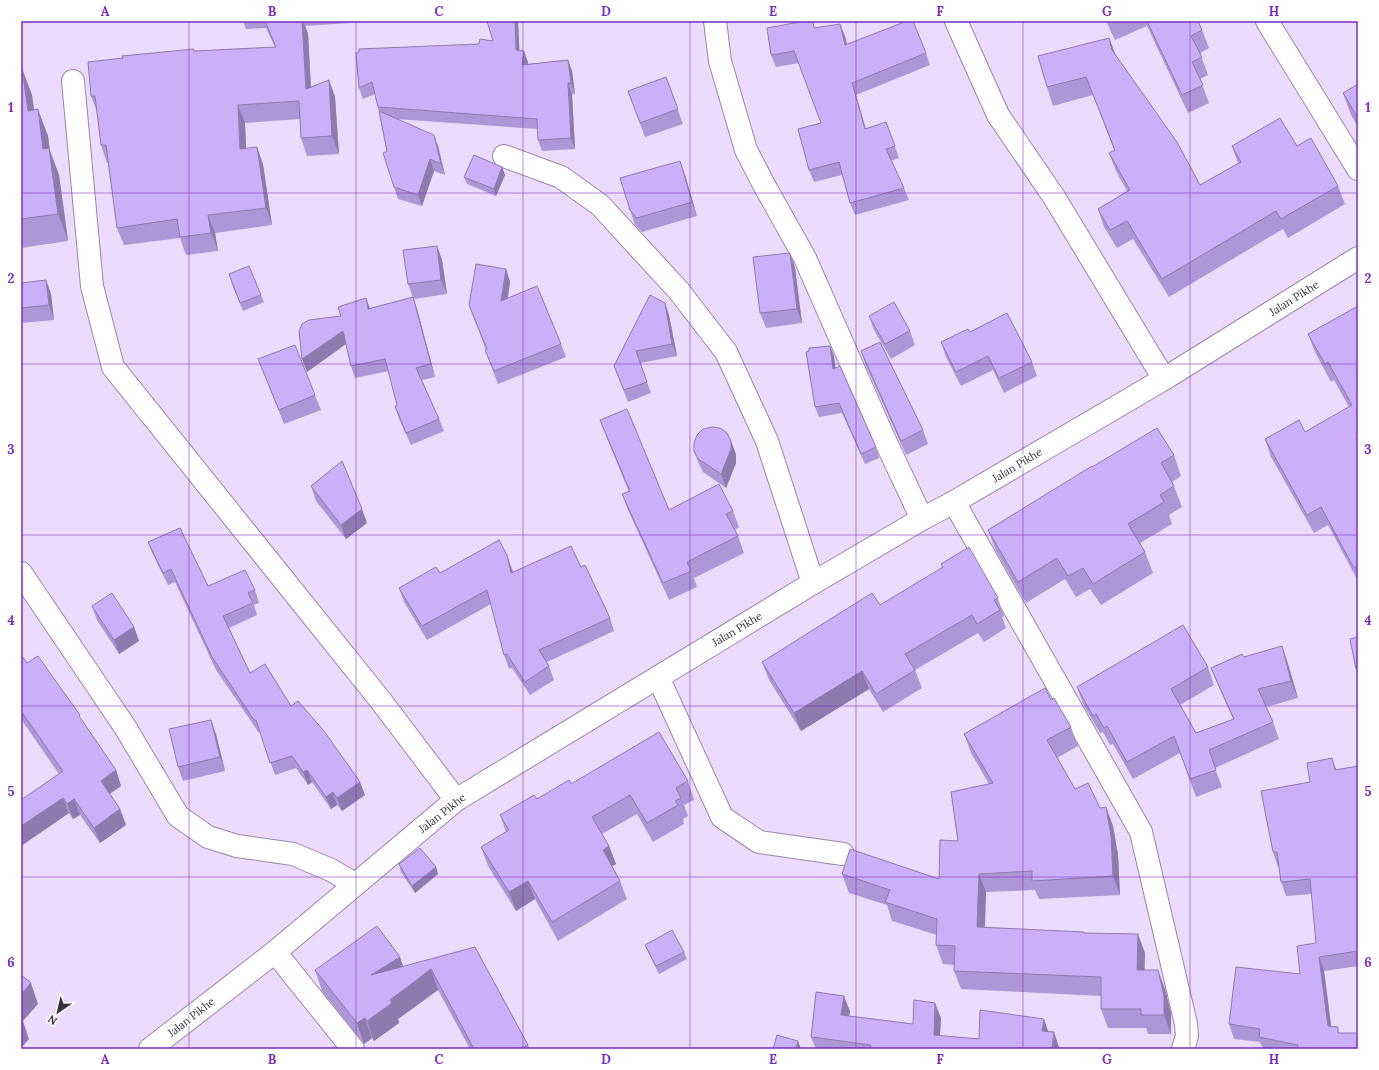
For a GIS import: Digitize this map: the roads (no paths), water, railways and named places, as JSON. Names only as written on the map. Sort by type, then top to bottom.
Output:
[{"type":"main road","points":[[715,21],[720,61],[746,150],[805,258],[922,519]]},
{"type":"main road","points":[[956,21],[998,115],[1054,197],[1164,379]]},
{"type":"main road","points":[[1266,21],[1358,169]]},
{"type":"main road","points":[[74,81],[92,286],[113,367],[381,701],[456,800]]},
{"type":"main road","points":[[504,156],[560,177],[600,205],[679,291],[726,352],[767,441],[812,583]]},
{"type":"main road","name":"Jalan Pikhe","points":[[150,1049],[275,952],[456,800],[812,583],[1164,379],[1358,258]]},
{"type":"main road","points":[[954,502],[1141,832],[1186,1024],[1187,1036],[1183,1049]]},
{"type":"main road","points":[[21,573],[125,728],[178,816],[208,837],[237,846],[293,854],[331,870],[356,884]]},
{"type":"main road","points":[[658,677],[722,816],[759,842],[843,854]]},
{"type":"main road","points":[[275,952],[353,1049]]}]
